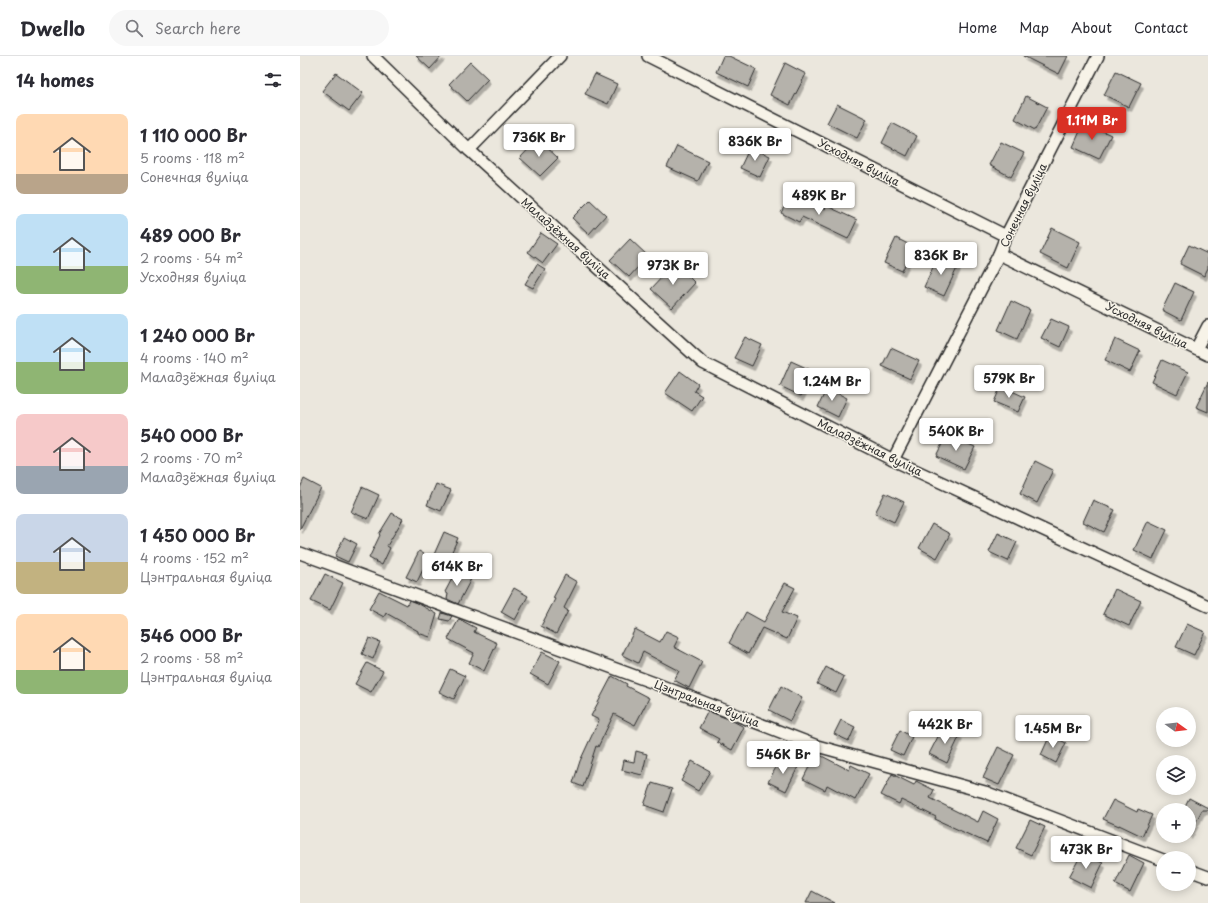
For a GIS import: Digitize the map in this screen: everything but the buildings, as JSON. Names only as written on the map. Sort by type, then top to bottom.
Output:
[{"type":"street","name":"Маладзёжная вуліца","points":[[373,56],[469,150],[703,363],[893,460],[1208,606]]},
{"type":"street","points":[[469,150],[560,56]]},
{"type":"street","name":"Усходняя вуліца","points":[[648,56],[1006,236]]},
{"type":"street","name":"Сонечная вуліца","points":[[893,460],[999,254],[1006,236],[1098,56]]},
{"type":"street","name":"Усходняя вуліца","points":[[999,254],[1208,355]]},
{"type":"street","points":[[1196,349],[1208,326]]},
{"type":"street","name":"Цэнтральная вуліца","points":[[300,553],[654,683],[817,746],[985,792],[1156,857]]},
{"type":"street","points":[[1196,873],[1208,877]]}]
